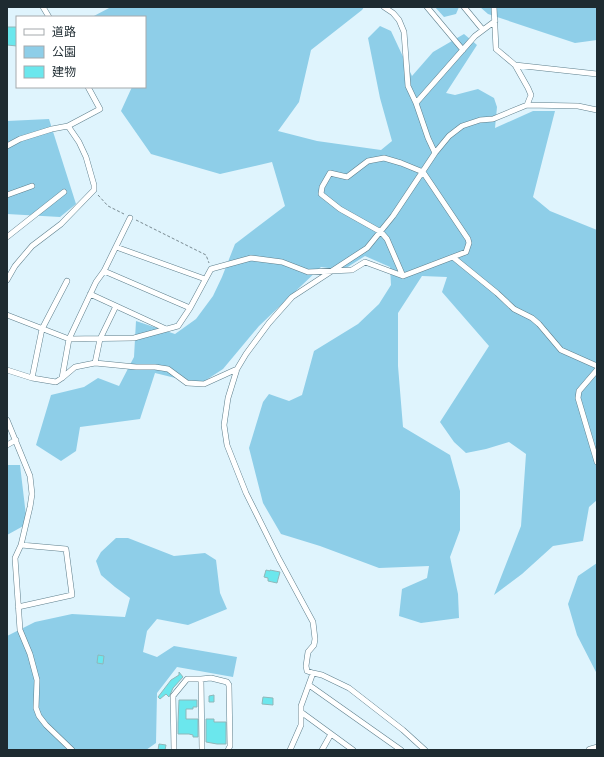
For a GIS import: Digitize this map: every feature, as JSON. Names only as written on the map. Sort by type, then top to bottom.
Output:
[{"type":"main road","points":[[590,750],[597,748]]},
{"type":"street","points":[[43,7],[48,16]]},
{"type":"street","points":[[384,7],[400,20],[404,32],[408,86],[416,102],[428,138],[436,152]]},
{"type":"street","points":[[427,7],[463,50]]},
{"type":"street","points":[[464,7],[483,30]]},
{"type":"street","points":[[494,7],[496,49],[515,65],[531,95],[527,105]]},
{"type":"street","points":[[416,102],[475,36],[495,21]]},
{"type":"street","points":[[515,65],[597,74]]},
{"type":"street","points":[[7,146],[20,139],[52,129],[68,126],[100,109],[89,88]]},
{"type":"street","points":[[425,750],[403,730],[349,688],[322,675],[307,671],[306,666],[308,652],[314,645],[315,639],[313,622],[246,493],[227,445],[224,425],[228,398],[237,369],[269,323],[292,297],[331,270],[367,248],[393,216],[436,152],[449,136],[462,126],[480,120],[493,119],[527,105],[578,106],[597,110]]},
{"type":"street","points":[[7,280],[15,266],[32,246],[61,224],[94,190],[86,157],[79,142],[68,126]]},
{"type":"street","points":[[7,315],[69,339],[134,338],[178,326],[190,308],[211,269],[251,258],[282,262],[308,272],[352,270],[365,262],[403,276],[454,258],[466,252],[469,243],[423,172],[384,158],[368,161],[347,177],[330,174],[322,187],[321,194],[340,209],[381,232],[387,239],[403,276]]},
{"type":"street","points":[[7,196],[32,186]]},
{"type":"street","points":[[7,237],[64,192]]},
{"type":"street","points":[[62,378],[69,339],[96,282],[104,271],[130,218]]},
{"type":"street","points":[[116,247],[205,279]]},
{"type":"street","points":[[454,258],[497,293],[514,310],[532,318],[561,350],[597,366]]},
{"type":"street","points":[[104,271],[190,308]]},
{"type":"street","points":[[32,378],[42,329],[68,281]]},
{"type":"street","points":[[90,294],[166,329]]},
{"type":"street","points":[[95,363],[100,339],[116,306]]},
{"type":"street","points":[[7,370],[32,378],[56,382],[75,367],[95,363],[168,369],[187,382],[204,384],[237,369]]},
{"type":"street","points":[[597,370],[579,391],[578,398],[597,462]]},
{"type":"street","points":[[7,420],[30,476],[32,494],[21,545],[16,558],[20,630],[30,654],[37,680],[36,708],[39,716],[46,725],[72,750]]},
{"type":"street","points":[[7,445],[16,440]]},
{"type":"street","points":[[18,607],[72,595],[66,549],[21,545]]},
{"type":"street","points":[[290,750],[301,725],[301,706],[313,673]]},
{"type":"street","points":[[174,750],[173,696],[187,679],[211,678],[227,682],[229,685],[230,746],[228,750]]},
{"type":"street","points":[[201,679],[202,750]]},
{"type":"street","points":[[309,685],[401,750]]},
{"type":"street","points":[[301,712],[353,750]]},
{"type":"street","points":[[322,750],[331,734]]},
{"type":"path","points":[[94,190],[108,206],[206,255],[211,269]]},
{"type":"green space","points":[[111,7],[364,7],[311,50],[299,102],[278,131],[317,141],[381,150],[392,141],[380,98],[368,38],[380,26],[391,31],[412,76],[433,52],[464,34],[477,45],[446,93],[455,95],[478,89],[494,98],[497,107],[495,128],[533,111],[555,111],[533,197],[550,211],[597,230],[597,500],[589,507],[583,541],[553,546],[522,574],[494,595],[521,526],[526,454],[509,442],[466,453],[454,442],[440,422],[489,346],[442,292],[447,277],[422,276],[398,313],[398,366],[403,427],[450,455],[460,491],[460,530],[450,557],[458,594],[459,618],[421,623],[399,616],[402,589],[427,578],[429,566],[379,568],[320,546],[281,534],[263,503],[249,448],[263,402],[269,394],[289,401],[302,395],[314,351],[358,324],[379,304],[391,285],[390,267],[365,256],[343,270],[321,267],[259,326],[223,369],[200,384],[155,373],[140,419],[80,427],[76,451],[61,461],[36,445],[51,395],[84,387],[98,378],[119,386],[134,357],[136,321],[175,334],[196,319],[213,296],[235,244],[285,206],[272,162],[220,174],[151,154],[121,111],[132,88],[146,88],[146,16],[94,16]]},
{"type":"green space","points":[[435,7],[459,7],[456,14],[444,17]]},
{"type":"green space","points":[[480,7],[597,7],[597,40],[575,43],[488,14]]},
{"type":"green space","points":[[49,119],[76,204],[60,217],[7,214],[7,121]]},
{"type":"green space","points":[[7,465],[20,465],[27,524],[7,535]]},
{"type":"green space","points":[[116,538],[128,538],[174,556],[205,553],[216,560],[220,593],[227,609],[188,625],[157,619],[147,631],[143,652],[157,657],[174,646],[237,657],[233,677],[177,667],[157,693],[156,743],[146,750],[7,750],[7,636],[35,622],[72,614],[125,617],[130,598],[101,575],[96,561],[101,552]]},
{"type":"green space","points":[[597,563],[596,672],[577,635],[568,604],[578,576]]},
{"type":"building","points":[[7,27],[16,27],[16,46],[7,45]]},
{"type":"building","points":[[266,570],[280,572],[277,583],[268,581],[268,578],[264,577]]},
{"type":"building","points":[[98,655],[104,656],[103,664],[97,663]]},
{"type":"building","points":[[179,672],[183,677],[173,688],[169,697],[166,694],[160,699],[158,697],[171,680],[179,675]]},
{"type":"building","points":[[214,695],[214,702],[209,702],[209,696]]},
{"type":"building","points":[[263,697],[273,698],[273,705],[262,704]]},
{"type":"building","points":[[179,700],[197,700],[197,707],[193,707],[193,709],[186,709],[186,719],[198,719],[198,737],[193,737],[193,735],[189,734],[178,734]]},
{"type":"building","points":[[206,719],[214,719],[214,722],[226,722],[226,744],[206,742]]},
{"type":"building","points":[[159,744],[166,745],[165,750],[158,750]]}]
